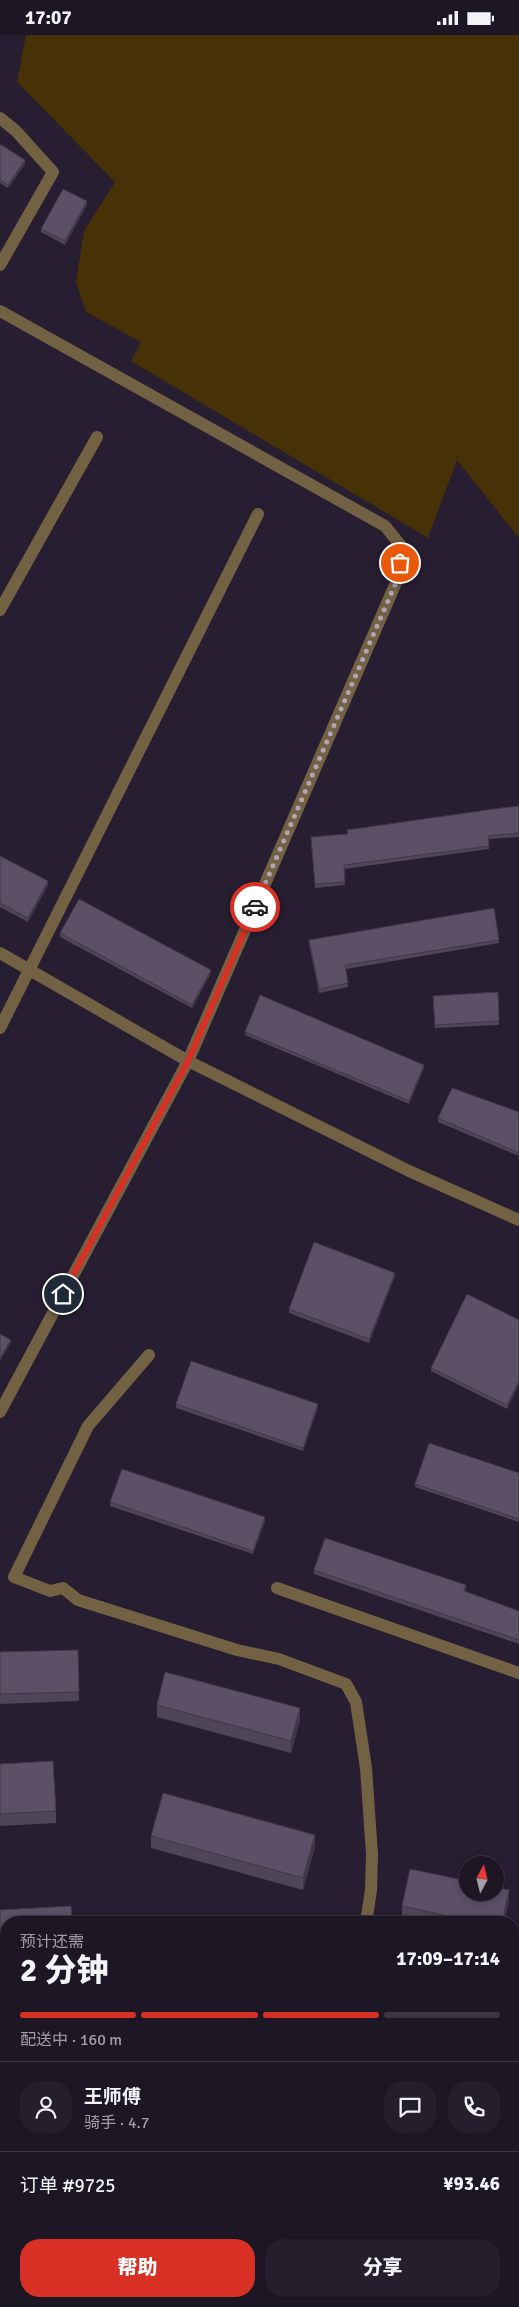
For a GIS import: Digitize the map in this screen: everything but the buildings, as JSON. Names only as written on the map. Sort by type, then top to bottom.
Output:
[{"type":"street","points":[[0,118],[16,131],[53,172],[0,265]]},
{"type":"street","points":[[0,311],[385,526],[402,547],[398,578],[188,1061],[0,1412]]},
{"type":"street","points":[[0,610],[97,437]]},
{"type":"street","points":[[0,1028],[31,970],[258,514]]},
{"type":"street","points":[[0,953],[188,1061],[409,1171],[519,1219]]},
{"type":"street","points":[[149,1355],[88,1426],[14,1577],[50,1591],[63,1588],[78,1601],[237,1650],[279,1659],[346,1684],[356,1702],[366,1768],[372,1853],[371,1890],[367,1916]]},
{"type":"street","points":[[277,1588],[519,1673]]},
{"type":"shaded area","points":[[26,35],[519,35],[519,538],[457,460],[428,538],[131,361],[141,342],[86,312],[76,282],[84,231],[115,182],[17,82]]},
{"type":"way so far","points":[[255,907],[398,578],[400,563]]},
{"type":"route","points":[[63,1294],[188,1061],[255,907]]}]
